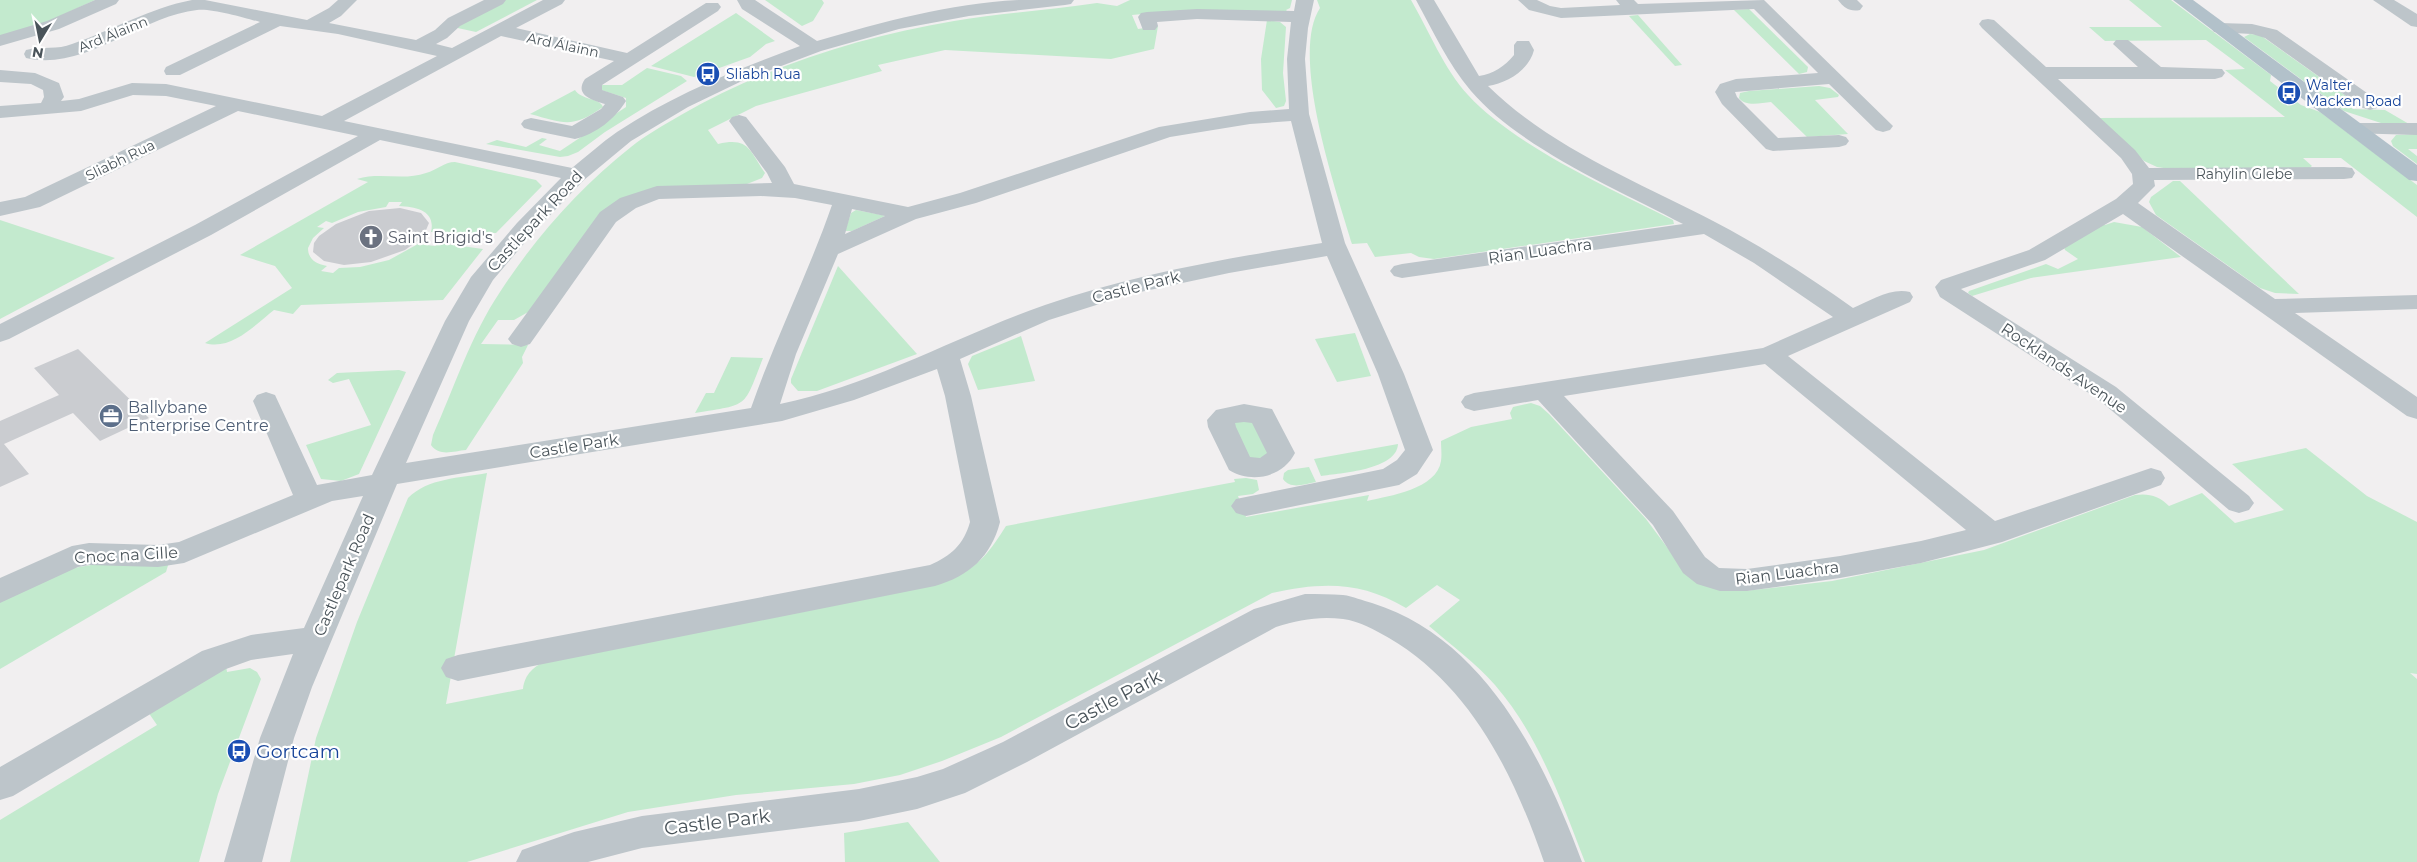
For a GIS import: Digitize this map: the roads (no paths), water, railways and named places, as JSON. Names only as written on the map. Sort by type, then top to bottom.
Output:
[{"type":"main road","points":[[2182,0],[2417,175]]},
{"type":"street","points":[[0,41],[53,25],[110,0]]},
{"type":"street","points":[[308,26],[335,12],[348,0]]},
{"type":"street","points":[[419,46],[441,34],[454,22],[498,0]]},
{"type":"street","name":"Ard Álainn","points":[[326,122],[556,0]]},
{"type":"street","points":[[746,0],[755,9],[814,47]]},
{"type":"street","name":"Castlepark Road","points":[[243,862],[277,738],[295,687],[384,480],[457,321],[483,277],[524,228],[576,175],[624,137],[687,100],[737,76],[814,47],[897,24],[987,4],[1065,0]]},
{"type":"street","points":[[1527,0],[1530,5],[1556,13],[1629,5],[1756,2],[1883,126]]},
{"type":"street","points":[[2382,0],[2417,22]]},
{"type":"street","name":"Ard Álainn","points":[[33,54],[60,53],[77,49],[172,9],[199,4],[308,26],[338,29],[455,54]]},
{"type":"street","name":"Ard Álainn","points":[[531,124],[575,133],[609,113],[616,101],[592,93],[592,83],[712,7]]},
{"type":"street","points":[[1150,26],[1147,17],[1304,9],[1296,59],[1299,114],[1335,248],[1390,374],[1419,450],[1412,464],[1390,478],[1246,506]]},
{"type":"street","points":[[1430,9],[1475,82],[1497,104],[1547,141],[1615,180],[1708,227],[1761,257],[1851,318]]},
{"type":"street","points":[[174,71],[280,19]]},
{"type":"street","points":[[1988,24],[2128,154],[2143,174],[2144,186],[2124,204],[2272,306],[2417,410]]},
{"type":"street","points":[[2220,28],[2252,29],[2271,34],[2370,104]]},
{"type":"street","name":"Ard Álainn","points":[[498,30],[629,59]]},
{"type":"street","points":[[2122,44],[2156,73]]},
{"type":"street","points":[[1475,82],[1491,80],[1508,70],[1524,55],[1523,45]]},
{"type":"street","points":[[2042,73],[2215,73]]},
{"type":"street","points":[[0,76],[34,79],[52,87],[54,96],[47,108]]},
{"type":"street","points":[[1834,78],[1736,85],[1725,90],[1729,100],[1773,145],[1839,141]]},
{"type":"street","points":[[0,112],[81,105],[119,92],[146,88],[166,90],[576,175]]},
{"type":"street","name":"Sliabh Rua","points":[[0,209],[32,202],[237,104]]},
{"type":"street","points":[[828,250],[908,214],[968,198],[1168,130],[1250,118],[1299,114]]},
{"type":"street","points":[[739,121],[777,172],[786,190]]},
{"type":"street","points":[[2355,128],[2417,129]]},
{"type":"street","points":[[0,334],[196,234],[378,133]]},
{"type":"street","name":"Rahylin Glebe","points":[[2143,174],[2344,173]]},
{"type":"street","points":[[521,339],[608,217],[622,206],[642,197],[668,192],[786,190],[908,214]]},
{"type":"street","points":[[762,416],[783,354],[828,250],[844,201]]},
{"type":"street","name":"Rocklands Avenue","points":[[2124,204],[2037,255],[1950,284],[1947,287],[1958,299],[2107,393],[2238,503]]},
{"type":"street","name":"Rian Luachra","points":[[1402,271],[1708,227]]},
{"type":"street","name":"Castle Park","points":[[384,480],[762,416],[806,406],[852,392],[946,356],[1046,313],[1118,290],[1167,278],[1335,248]]},
{"type":"street","points":[[1474,402],[1770,355],[1901,296]]},
{"type":"street","points":[[2272,306],[2417,302]]},
{"type":"street","points":[[1770,355],[1991,534]]},
{"type":"street","points":[[458,668],[935,575],[960,564],[972,553],[979,542],[985,522],[958,396],[946,356]]},
{"type":"street","name":"Rian Luachra","points":[[1544,391],[1663,518],[1694,565],[1701,572],[1720,580],[1747,580],[1840,567],[1921,552],[1991,534],[2151,478]]},
{"type":"street","points":[[266,401],[309,499]]},
{"type":"street","points":[[1263,467],[1277,500]]},
{"type":"street","name":"Cnoc na Cille","points":[[0,591],[57,562],[81,555],[158,556],[184,552],[309,499],[341,489],[384,480]]},
{"type":"street","name":"Castle Park","points":[[535,862],[637,833],[859,805],[917,793],[952,782],[1015,752],[1265,618],[1294,606],[1325,604],[1353,607],[1406,631],[1426,645],[1456,673],[1489,713],[1522,763],[1549,821],[1563,862]]},
{"type":"street","points":[[0,785],[214,660],[248,648],[279,642],[316,640]]},
{"type":"place","name":"Sliabh Rua","points":[[708,74]]},
{"type":"place","name":"Walter Macken Road","points":[[2289,93]]},
{"type":"place","name":"Saint Brigid's","points":[[371,237]]},
{"type":"place","name":"Ballybane Enterprise Centre","points":[[111,416]]},
{"type":"place","name":"Gortcam","points":[[239,751]]}]
